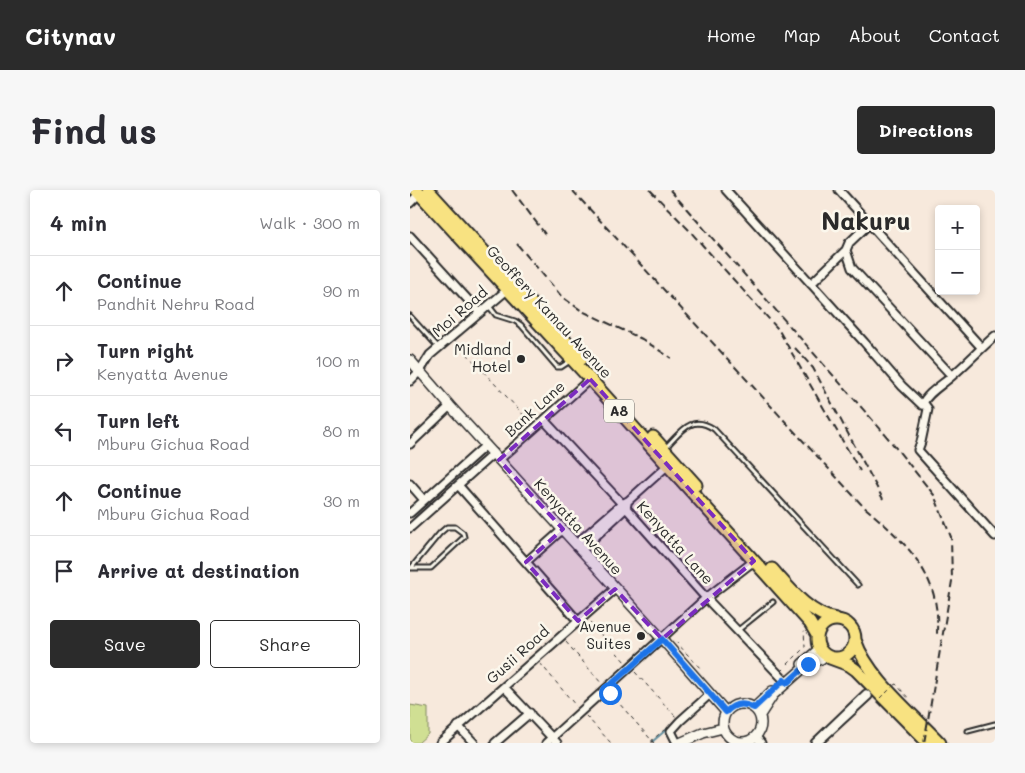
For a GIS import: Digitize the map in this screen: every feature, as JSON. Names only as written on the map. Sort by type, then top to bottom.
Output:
[{"type":"highway","name":"Geoffery Kamau Avenue","points":[[421,191],[507,290],[754,560],[810,624],[817,635]]},
{"type":"highway","name":"Geoffery Kamau Avenue","points":[[421,191],[664,449],[797,595],[826,618],[836,619]]},
{"type":"highway","points":[[817,635],[824,624],[836,619]]},
{"type":"highway","name":"A8","points":[[836,619],[848,623],[855,633],[855,640],[862,656],[872,672],[940,743]]},
{"type":"highway","name":"A8","points":[[817,635],[825,654]]},
{"type":"highway","points":[[825,654],[844,657],[854,647],[855,640]]},
{"type":"highway","points":[[825,654],[856,670],[928,743]]},
{"type":"street","points":[[726,190],[916,401],[922,405],[925,398],[995,336]]},
{"type":"street","points":[[839,190],[981,347]]},
{"type":"street","points":[[410,203],[421,191]]},
{"type":"street","points":[[811,284],[846,250],[849,243],[870,223]]},
{"type":"street","points":[[410,236],[480,312]]},
{"type":"street","points":[[846,250],[852,268],[952,376]]},
{"type":"street","name":"Moi Road","points":[[411,362],[430,355],[507,290]]},
{"type":"street","name":"Moi Road","points":[[410,381],[420,371],[430,355]]},
{"type":"street","name":"Kenyatta Avenue","points":[[411,362],[726,712]]},
{"type":"street","name":"Bank Lane","points":[[412,523],[424,515],[481,465],[535,429],[590,379]]},
{"type":"street","points":[[923,402],[928,410],[918,450],[995,536]]},
{"type":"street","points":[[410,444],[450,406]]},
{"type":"street","name":"Kenyatta Lane","points":[[544,420],[625,504],[706,598],[783,679]]},
{"type":"street","points":[[410,513],[486,446]]},
{"type":"street","points":[[473,457],[481,465]]},
{"type":"street","points":[[578,547],[668,465]]},
{"type":"street","points":[[410,484],[424,500]]},
{"type":"street","points":[[458,485],[578,621]]},
{"type":"street","points":[[440,486],[448,494]]},
{"type":"street","points":[[431,494],[438,502]]},
{"type":"street","points":[[417,507],[424,515]]},
{"type":"street","points":[[526,562],[563,529]]},
{"type":"street","points":[[504,687],[530,714],[551,741],[630,666],[706,598],[754,560]]},
{"type":"street","name":"Gusii Road","points":[[440,743],[615,589]]},
{"type":"street","points":[[757,711],[783,679],[808,664],[821,659],[825,654]]},
{"type":"street","points":[[710,694],[671,731],[678,743],[703,733],[723,728]]},
{"type":"street","points":[[866,694],[868,696],[816,743],[855,703],[866,694]]},
{"type":"street","points":[[736,705],[748,705],[757,711],[761,725],[759,740],[740,743],[733,741],[727,736],[723,728],[723,718],[726,712],[736,705]]},
{"type":"street","points":[[495,743],[530,714]]},
{"type":"street","points":[[458,726],[474,743]]},
{"type":"lane","points":[[488,305],[496,315],[521,325],[557,366],[560,367],[572,360]]},
{"type":"lane","points":[[410,316],[439,348]]},
{"type":"lane","points":[[664,449],[687,426],[693,423],[706,424],[714,429],[858,585]]},
{"type":"lane","points":[[447,527],[455,527],[463,533],[464,537],[431,568],[411,568],[447,527]]},
{"type":"lane","points":[[737,631],[773,602]]},
{"type":"lane","points":[[968,731],[995,724]]},
{"type":"path","points":[[452,337],[535,429]]},
{"type":"path","points":[[584,615],[680,721]]},
{"type":"path","points":[[783,679],[805,647],[803,627]]},
{"type":"path","points":[[561,636],[654,743]]},
{"type":"path","points":[[536,658],[581,712],[611,743]]},
{"type":"path","points":[[880,698],[892,687]]},
{"type":"highlighted area","points":[[590,379],[754,561],[662,639],[615,589],[578,621],[526,562],[563,529],[499,460]]},
{"type":"green space","points":[[410,705],[428,708],[428,734],[418,743],[410,743]]},
{"type":"waterway","points":[[896,690],[909,704]]},
{"type":"waterway","points":[[653,741],[673,724]]},
{"type":"railway","points":[[512,190],[545,234]]},
{"type":"railway","points":[[572,190],[863,506],[909,550],[919,563],[933,591],[937,614],[937,635]]},
{"type":"railway","points":[[650,190],[688,229],[778,329],[860,471]]},
{"type":"railway","points":[[670,190],[883,432],[934,495],[951,537],[952,581],[924,743]]},
{"type":"railway","points":[[517,244],[562,297],[582,311],[642,339],[671,358]]},
{"type":"railway","points":[[795,348],[813,368],[883,499]]},
{"type":"place","name":"Midland Hotel","points":[[521,359]]},
{"type":"place","name":"Avenue Suites","points":[[641,636]]},
{"type":"district","name":"Nakuru","points":[[866,221]]},
{"type":"route","points":[[610,693],[606,689],[662,639],[726,712],[730,708],[742,704],[754,708],[784,680],[787,683],[808,664]]}]
